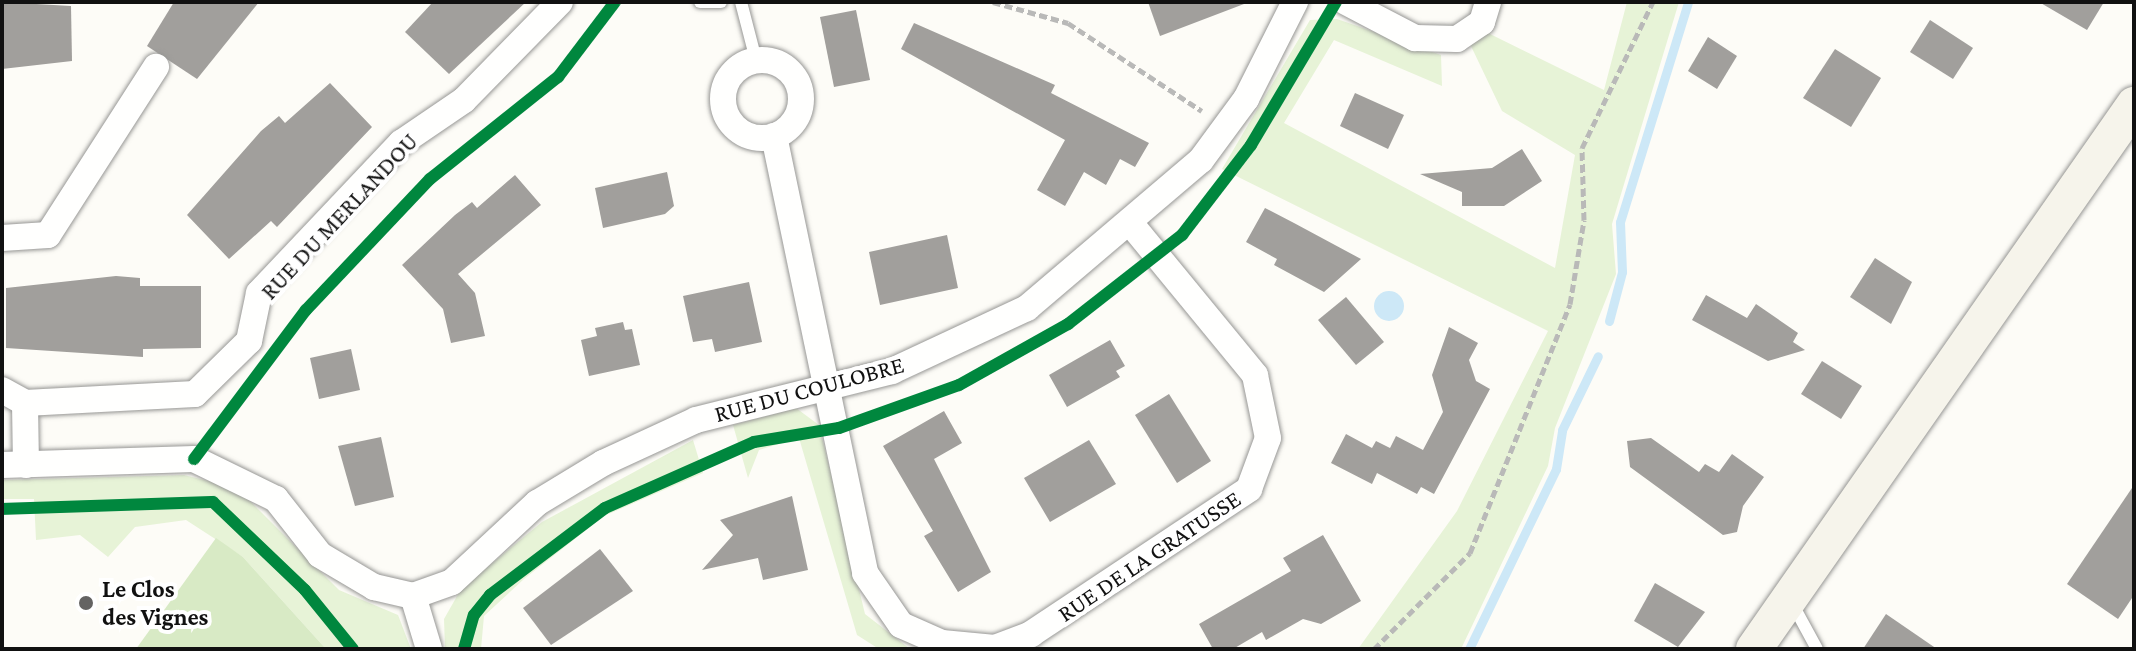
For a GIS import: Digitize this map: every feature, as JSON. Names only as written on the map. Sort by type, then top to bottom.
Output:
[{"type":"main road","points":[[1754,649],[2134,105]]},
{"type":"street","name":"RUE DU MERLANDOU","points":[[25,403],[195,394],[249,341],[259,293],[401,143],[464,100],[560,2]]},
{"type":"street","name":"RUE DU COULOBRE","points":[[413,596],[452,582],[537,503],[603,463],[696,420],[892,371],[1027,308],[1132,225],[1201,160],[1225,126],[1295,2]]},
{"type":"street","points":[[1346,2],[1415,38],[1457,39],[1482,22],[1488,2]]},
{"type":"street","points":[[756,60],[781,65],[801,96],[794,121],[774,136],[738,130],[724,108],[734,72],[756,60]]},
{"type":"street","points":[[2,238],[48,235],[156,67]]},
{"type":"street","name":"RUE DE LA GRATUSSE","points":[[774,136],[832,388],[865,573],[901,625],[942,643],[995,648],[1031,634],[1249,489],[1268,438],[1255,375],[1132,225]]},
{"type":"street","points":[[2,390],[25,403],[14,465],[194,459],[276,499],[320,555],[374,587],[413,596],[429,649]]},
{"type":"lane","points":[[700,2],[721,2]]},
{"type":"lane","points":[[741,2],[756,60]]},
{"type":"lane","points":[[1790,599],[1817,649]]},
{"type":"path","points":[[993,2],[1068,23],[1225,126]]},
{"type":"path","points":[[1374,649],[1470,553],[1570,304],[1584,220],[1582,148],[1653,2]]},
{"type":"green space","points":[[1627,2],[1679,2],[1612,224],[1616,274],[1555,428],[1548,466],[1461,649],[1358,649],[1457,511],[1548,331],[1222,169],[1310,20],[1337,19],[1441,55],[1442,86],[1334,40],[1284,123],[1555,268],[1575,155],[1502,111],[1470,44],[1486,32],[1604,90]]},
{"type":"green space","points":[[796,408],[819,425],[865,614],[910,649],[879,649],[857,635],[799,438],[759,450],[748,478],[733,425]]},
{"type":"green space","points":[[693,440],[703,473],[604,516],[524,579],[484,616],[481,649],[445,649],[444,619],[461,589],[542,522]]},
{"type":"green space","points":[[184,475],[237,488],[339,590],[398,615],[411,649],[326,649],[243,557],[186,520],[135,527],[108,557],[80,535],[36,540],[34,499],[2,499],[2,480]]},
{"type":"green space","points":[[216,538],[243,557],[326,649],[136,649]]},
{"type":"water","points":[[1389,291],[1395,292],[1403,300],[1403,312],[1395,320],[1389,321],[1383,320],[1375,312],[1374,306],[1375,300],[1383,292]]},
{"type":"building","points":[[2,2],[71,6],[72,61],[2,69]]},
{"type":"building","points":[[174,2],[259,2],[197,79],[147,46]]},
{"type":"building","points":[[433,2],[526,2],[449,74],[405,32]]},
{"type":"building","points":[[1148,2],[1244,2],[1244,4],[1160,36]]},
{"type":"building","points":[[2039,2],[2104,2],[2087,30]]},
{"type":"building","points":[[856,10],[870,80],[834,87],[820,17]]},
{"type":"building","points":[[1930,20],[1973,48],[1953,79],[1910,52]]},
{"type":"building","points":[[914,23],[1055,85],[1051,93],[1149,143],[1135,167],[1120,159],[1106,185],[1084,172],[1065,206],[1037,190],[1065,140],[901,49]]},
{"type":"building","points":[[1708,37],[1737,56],[1717,89],[1688,71]]},
{"type":"building","points":[[1835,49],[1881,78],[1851,127],[1803,98]]},
{"type":"building","points":[[330,83],[372,127],[277,227],[271,221],[229,259],[187,215],[261,131],[279,116],[285,123]]},
{"type":"building","points":[[1355,93],[1404,115],[1388,149],[1340,126]]},
{"type":"building","points":[[1522,149],[1542,181],[1504,206],[1462,206],[1462,192],[1420,174],[1492,168]]},
{"type":"building","points":[[667,172],[674,206],[665,214],[603,228],[595,188]]},
{"type":"building","points":[[515,175],[541,205],[458,274],[475,293],[485,336],[451,343],[443,309],[402,265],[455,215],[472,202],[477,208]]},
{"type":"building","points":[[1265,208],[1361,259],[1324,292],[1274,265],[1277,259],[1246,242]]},
{"type":"building","points":[[947,235],[958,288],[880,305],[869,252]]},
{"type":"building","points":[[1875,258],[1912,282],[1891,324],[1850,297]]},
{"type":"building","points":[[116,276],[140,278],[140,286],[201,286],[201,348],[143,349],[143,357],[6,348],[6,288]]},
{"type":"building","points":[[749,282],[762,342],[715,352],[712,339],[693,342],[683,296]]},
{"type":"building","points":[[1706,295],[1747,318],[1756,304],[1798,333],[1793,342],[1805,350],[1768,361],[1692,320]]},
{"type":"building","points":[[1346,297],[1384,342],[1356,365],[1318,320]]},
{"type":"building","points":[[623,322],[625,330],[632,329],[640,365],[589,376],[581,340],[597,336],[595,328]]},
{"type":"building","points":[[1449,327],[1478,343],[1469,360],[1476,381],[1490,389],[1434,494],[1421,487],[1417,494],[1377,473],[1372,484],[1331,463],[1346,434],[1372,448],[1376,441],[1390,448],[1396,436],[1423,450],[1443,412],[1432,375]]},
{"type":"building","points":[[1110,340],[1125,366],[1116,371],[1120,377],[1067,407],[1049,375]]},
{"type":"building","points":[[351,349],[360,390],[319,399],[310,358]]},
{"type":"building","points":[[1822,361],[1862,386],[1841,419],[1801,394]]},
{"type":"building","points":[[1169,394],[1211,461],[1177,483],[1135,415]]},
{"type":"building","points":[[944,411],[962,443],[934,459],[991,572],[958,592],[924,536],[933,531],[883,446]]},
{"type":"building","points":[[381,437],[394,497],[355,506],[338,446]]},
{"type":"building","points":[[1651,438],[1699,472],[1705,464],[1719,472],[1732,454],[1764,477],[1743,506],[1737,532],[1723,535],[1630,467],[1627,441]]},
{"type":"building","points":[[1089,440],[1116,484],[1050,522],[1024,478]]},
{"type":"building","points":[[2134,485],[2134,595],[2118,619],[2067,584]]},
{"type":"building","points":[[792,496],[808,570],[763,580],[758,558],[702,570],[733,535],[720,520]]},
{"type":"building","points":[[1323,535],[1361,601],[1321,624],[1303,619],[1266,640],[1262,632],[1233,649],[1213,649],[1199,624],[1291,571],[1283,558]]},
{"type":"building","points":[[600,549],[633,591],[551,645],[523,608]]},
{"type":"building","points":[[1655,583],[1705,612],[1678,647],[1634,621]]},
{"type":"building","points":[[1886,614],[1937,649],[1863,649]]},
{"type":"waterway","points":[[1609,321],[1622,272],[1620,222],[1688,2]]},
{"type":"waterway","points":[[1469,649],[1556,469],[1562,430],[1598,356]]},
{"type":"cycle path","points":[[194,459],[306,310],[430,179],[558,77],[615,2]]},
{"type":"cycle path","points":[[464,649],[474,615],[490,595],[605,508],[754,442],[839,428],[959,385],[1068,324],[1182,235],[1251,145],[1336,2]]},
{"type":"cycle path","points":[[2,509],[213,502],[305,590],[353,649]]},
{"type":"place","name":"Le Clos des Vignes","points":[[86,603]]}]
